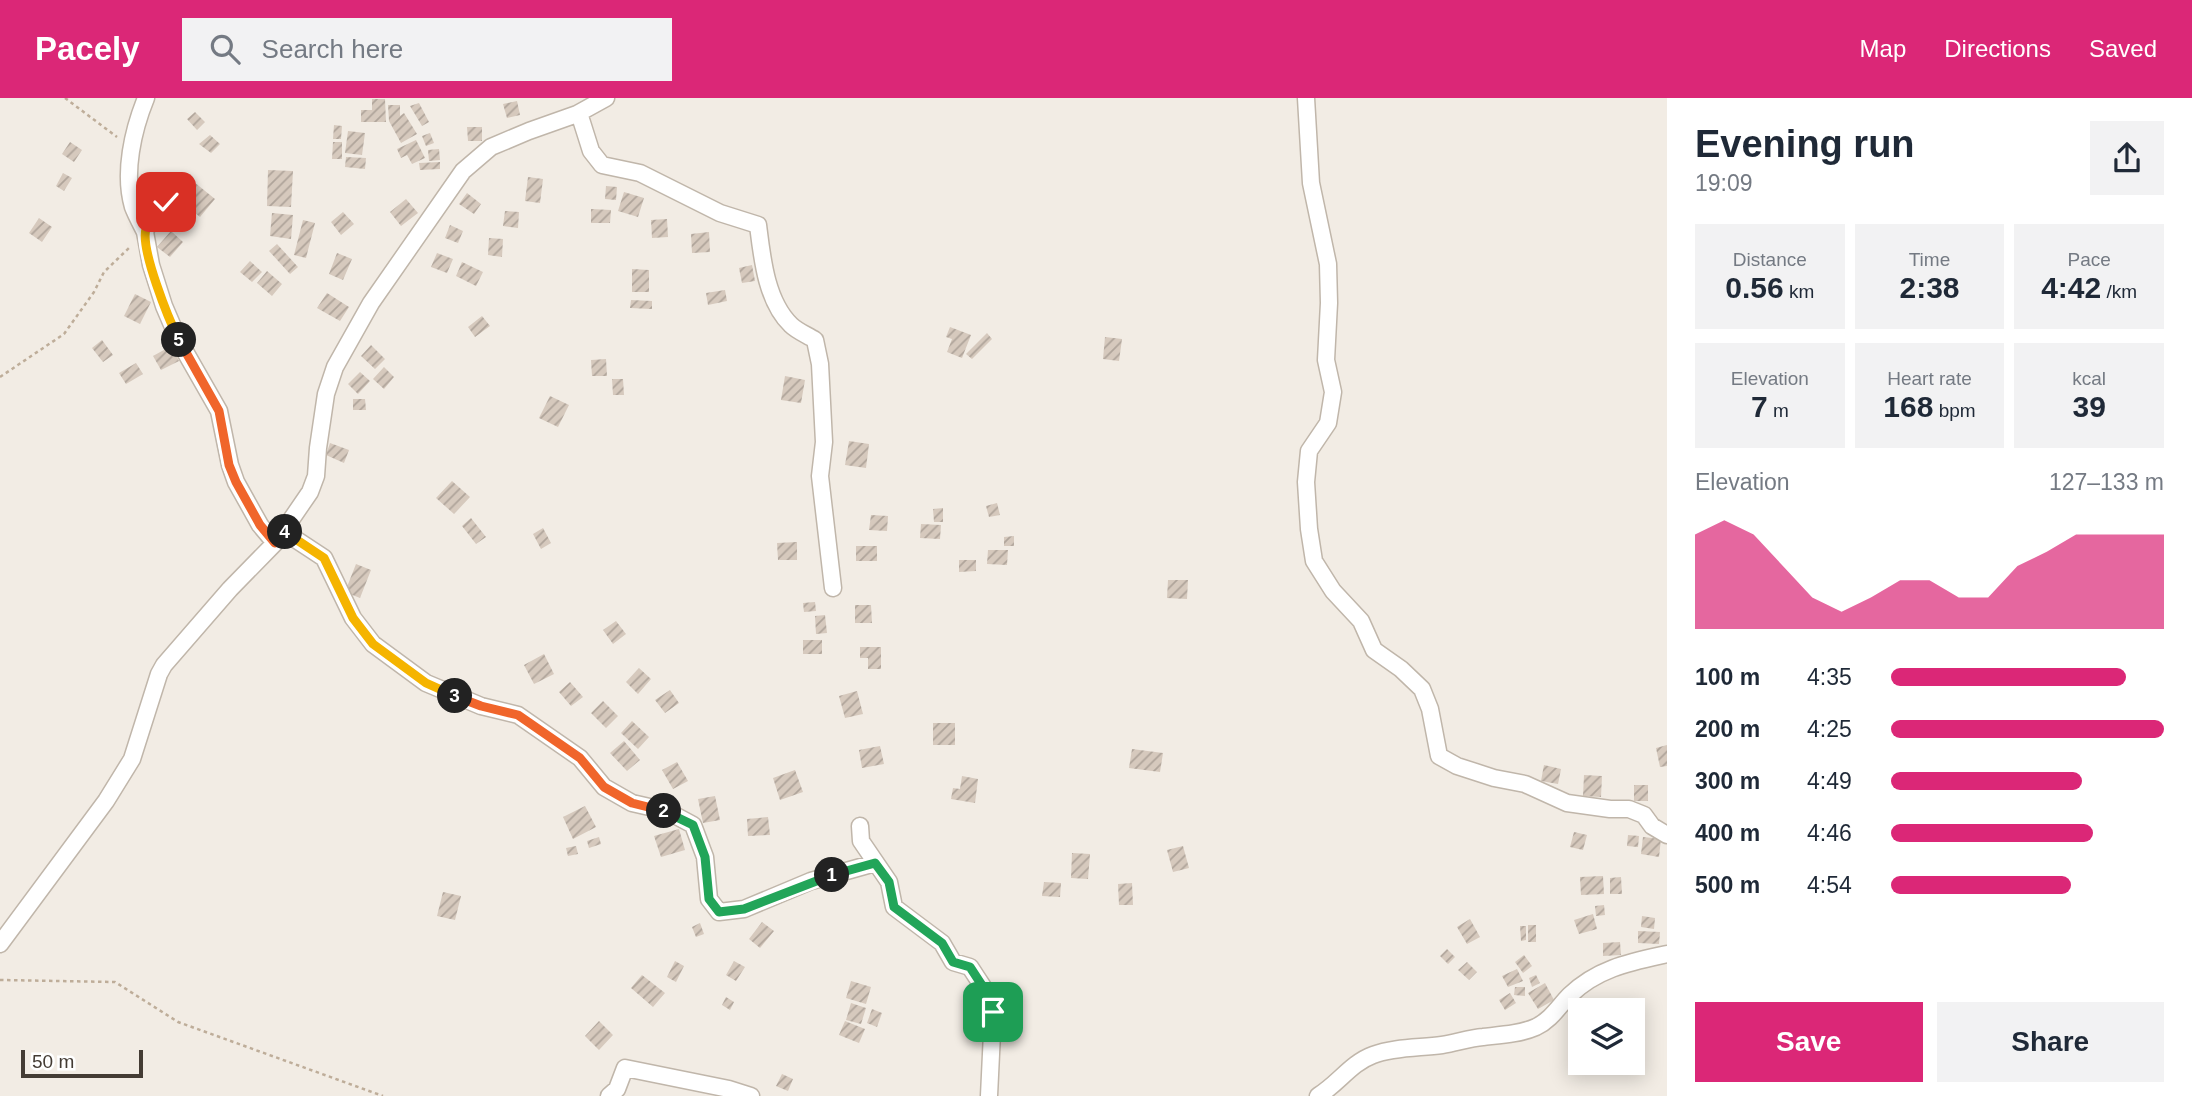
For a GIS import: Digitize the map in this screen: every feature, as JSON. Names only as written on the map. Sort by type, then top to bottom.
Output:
[{"type":"street","points":[[146,98],[132,145],[129,177],[133,206],[145,232],[151,265],[171,323],[219,411],[229,465],[236,482],[260,525],[324,558],[353,618],[373,644],[426,683],[481,706],[518,715],[580,758],[604,787],[632,803],[667,811],[693,825],[705,857],[709,899],[719,912],[744,909],[811,881],[875,863]]},
{"type":"street","points":[[0,944],[106,801],[132,759],[164,665],[229,589],[279,537],[310,492],[316,476],[326,394],[335,367],[371,303],[463,171],[491,147],[579,113],[607,98]]},
{"type":"street","points":[[1306,98],[1311,183],[1328,264],[1326,360],[1333,392],[1328,423],[1309,452],[1307,494],[1314,561],[1333,591],[1361,621],[1374,650],[1401,669],[1422,689],[1430,709],[1438,756],[1457,766],[1494,778],[1525,784],[1567,803],[1610,809],[1629,808],[1644,815],[1652,826],[1667,835]]},
{"type":"street","points":[[579,113],[591,150],[602,165],[640,173],[720,213],[758,225],[761,254],[770,292],[790,324],[815,340],[820,364],[824,442],[820,475],[833,588]]},
{"type":"street","points":[[145,232],[150,220],[171,197]]},
{"type":"street","points":[[860,826],[861,841],[889,882],[894,907],[942,943],[953,962],[970,967],[987,993],[993,1012],[989,1096]]},
{"type":"street","points":[[1318,1096],[1363,1059],[1377,1053],[1445,1045],[1535,1028],[1550,1018],[1583,984],[1606,970],[1620,964],[1667,954]]},
{"type":"street","points":[[609,1096],[617,1089],[625,1068],[751,1096]]},
{"type":"path","points":[[65,98],[108,132],[132,145]]},
{"type":"path","points":[[0,377],[64,334],[94,292],[104,272],[145,232]]},
{"type":"path","points":[[0,980],[115,982],[178,1022],[383,1096]]},
{"type":"building","points":[[372,99],[385,99],[386,122],[361,122],[361,110],[372,110]]},
{"type":"building","points":[[517,101],[520,115],[507,118],[503,104]]},
{"type":"building","points":[[419,103],[429,122],[422,126],[410,106]]},
{"type":"building","points":[[388,105],[400,105],[400,116],[404,113],[417,134],[401,143],[389,121]]},
{"type":"building","points":[[195,112],[205,122],[197,130],[187,119]]},
{"type":"building","points":[[334,125],[342,126],[341,139],[333,139]]},
{"type":"building","points":[[467,127],[482,127],[482,141],[468,141]]},
{"type":"building","points":[[348,131],[365,133],[362,155],[345,153]]},
{"type":"building","points":[[430,133],[434,143],[426,146],[422,136]]},
{"type":"building","points":[[210,135],[220,144],[211,153],[199,144]]},
{"type":"building","points":[[416,140],[425,158],[412,164],[407,155],[401,158],[397,149]]},
{"type":"building","points":[[70,142],[82,150],[74,162],[62,154]]},
{"type":"building","points":[[333,142],[342,142],[342,159],[332,159]]},
{"type":"building","points":[[439,149],[440,160],[429,161],[428,150]]},
{"type":"building","points":[[346,157],[366,158],[365,169],[345,167]]},
{"type":"building","points":[[440,162],[440,169],[420,170],[419,163]]},
{"type":"building","points":[[268,170],[293,171],[291,207],[267,206]]},
{"type":"building","points":[[63,173],[72,178],[64,191],[56,186]]},
{"type":"building","points":[[528,177],[543,179],[540,203],[525,201]]},
{"type":"building","points":[[194,182],[215,199],[200,217],[178,199]]},
{"type":"building","points":[[606,186],[617,187],[616,200],[605,199]]},
{"type":"building","points":[[624,192],[644,198],[638,217],[618,211]]},
{"type":"building","points":[[467,193],[481,204],[474,214],[459,204]]},
{"type":"building","points":[[406,199],[418,213],[401,226],[390,212]]},
{"type":"building","points":[[591,209],[611,210],[610,223],[591,223]]},
{"type":"building","points":[[505,211],[519,212],[518,228],[503,226]]},
{"type":"building","points":[[343,212],[354,224],[341,235],[331,222]]},
{"type":"building","points":[[272,213],[293,215],[291,239],[270,236]]},
{"type":"building","points":[[39,218],[52,227],[42,242],[29,233]]},
{"type":"building","points":[[667,219],[668,237],[652,238],[651,220]]},
{"type":"building","points":[[303,220],[315,223],[306,258],[294,255]]},
{"type":"building","points":[[450,225],[463,231],[458,243],[445,238]]},
{"type":"building","points":[[171,231],[183,242],[170,257],[157,247]]},
{"type":"building","points":[[709,232],[710,252],[692,253],[691,234]]},
{"type":"building","points":[[489,238],[503,239],[502,257],[488,255]]},
{"type":"building","points":[[277,244],[298,267],[290,274],[269,251]]},
{"type":"building","points":[[337,253],[352,259],[343,280],[329,274]]},
{"type":"building","points":[[437,253],[453,259],[447,273],[431,267]]},
{"type":"building","points":[[250,261],[262,272],[252,282],[240,272]]},
{"type":"building","points":[[462,262],[483,272],[476,286],[456,276]]},
{"type":"building","points":[[752,265],[755,281],[742,283],[739,268]]},
{"type":"building","points":[[632,269],[649,270],[649,292],[632,292]]},
{"type":"building","points":[[267,271],[282,284],[272,296],[257,283]]},
{"type":"building","points":[[725,290],[727,301],[708,305],[706,293]]},
{"type":"building","points":[[327,293],[349,307],[340,321],[317,308]]},
{"type":"building","points":[[135,294],[151,302],[140,324],[124,316]]},
{"type":"building","points":[[631,300],[652,301],[652,309],[630,308]]},
{"type":"building","points":[[482,316],[490,326],[475,337],[468,327]]},
{"type":"building","points":[[950,327],[971,335],[962,358],[947,352],[952,339],[946,337]]},
{"type":"building","points":[[987,333],[992,339],[972,359],[966,354]]},
{"type":"building","points":[[1105,337],[1122,339],[1119,361],[1103,359]]},
{"type":"building","points":[[102,340],[113,355],[103,362],[92,348]]},
{"type":"building","points":[[371,345],[385,359],[375,369],[361,356]]},
{"type":"building","points":[[171,346],[179,361],[161,370],[153,356]]},
{"type":"building","points":[[606,359],[607,376],[592,376],[591,360]]},
{"type":"building","points":[[136,363],[143,374],[126,384],[119,373]]},
{"type":"building","points":[[384,367],[394,377],[384,389],[373,379]]},
{"type":"building","points":[[360,372],[370,381],[358,394],[348,384]]},
{"type":"building","points":[[785,376],[805,380],[801,403],[781,400]]},
{"type":"building","points":[[612,379],[623,379],[624,395],[613,395]]},
{"type":"building","points":[[550,396],[569,405],[558,427],[539,418]]},
{"type":"building","points":[[353,399],[365,399],[366,410],[353,410]]},
{"type":"building","points":[[849,441],[869,444],[866,468],[845,465]]},
{"type":"building","points":[[330,443],[349,450],[344,463],[326,455]]},
{"type":"building","points":[[452,481],[470,497],[454,514],[436,498]]},
{"type":"building","points":[[997,503],[1000,515],[989,517],[986,506]]},
{"type":"building","points":[[943,508],[943,522],[934,522],[933,509]]},
{"type":"building","points":[[871,515],[888,516],[887,531],[869,530]]},
{"type":"building","points":[[471,518],[486,537],[476,544],[462,526]]},
{"type":"building","points":[[921,524],[941,525],[940,539],[920,538]]},
{"type":"building","points":[[543,528],[551,543],[541,549],[533,534]]},
{"type":"building","points":[[1014,536],[1014,546],[1004,546],[1004,537]]},
{"type":"building","points":[[797,542],[797,560],[778,560],[777,543]]},
{"type":"building","points":[[856,546],[877,546],[877,561],[856,561]]},
{"type":"building","points":[[988,550],[1008,550],[1007,565],[987,564]]},
{"type":"building","points":[[959,560],[976,560],[976,571],[959,572]]},
{"type":"building","points":[[356,564],[371,570],[360,598],[345,592]]},
{"type":"building","points":[[1168,580],[1188,580],[1187,599],[1167,598]]},
{"type":"building","points":[[815,602],[816,611],[804,612],[803,603]]},
{"type":"building","points":[[855,605],[871,605],[872,623],[855,623]]},
{"type":"building","points":[[825,615],[827,633],[816,634],[815,616]]},
{"type":"building","points":[[616,621],[626,634],[613,644],[603,630]]},
{"type":"building","points":[[803,640],[822,640],[822,654],[803,654]]},
{"type":"building","points":[[860,647],[881,647],[881,669],[868,669],[868,658],[860,658]]},
{"type":"building","points":[[544,654],[554,674],[534,684],[524,665]]},
{"type":"building","points":[[639,668],[651,679],[638,694],[626,682]]},
{"type":"building","points":[[570,682],[583,697],[571,706],[559,692]]},
{"type":"building","points":[[670,690],[679,703],[665,713],[655,700]]},
{"type":"building","points":[[857,691],[863,714],[845,718],[839,696]]},
{"type":"building","points":[[603,701],[618,716],[606,728],[591,713]]},
{"type":"building","points":[[632,721],[649,737],[638,749],[621,733]]},
{"type":"building","points":[[933,723],[955,723],[955,745],[933,745]]},
{"type":"building","points":[[624,741],[640,760],[627,771],[610,753]]},
{"type":"building","points":[[1667,745],[1667,766],[1660,767],[1656,748]]},
{"type":"building","points":[[880,746],[884,764],[862,768],[859,750]]},
{"type":"building","points":[[1132,749],[1163,753],[1160,772],[1129,768]]},
{"type":"building","points":[[677,762],[688,781],[673,789],[662,770]]},
{"type":"building","points":[[1544,765],[1561,769],[1558,784],[1541,781]]},
{"type":"building","points":[[795,770],[803,792],[780,800],[773,778]]},
{"type":"building","points":[[1584,775],[1602,776],[1601,797],[1583,796]]},
{"type":"building","points":[[962,776],[978,779],[975,803],[951,799],[953,788],[960,789]]},
{"type":"building","points":[[1634,785],[1648,785],[1648,801],[1634,801]]},
{"type":"building","points":[[715,796],[720,820],[703,823],[698,799]]},
{"type":"building","points":[[585,806],[596,827],[573,839],[563,817]]},
{"type":"building","points":[[768,817],[770,835],[748,836],[747,819]]},
{"type":"building","points":[[679,829],[685,850],[661,857],[654,836]]},
{"type":"building","points":[[1574,832],[1587,835],[1583,850],[1570,847]]},
{"type":"building","points":[[1628,835],[1639,836],[1638,847],[1627,846]]},
{"type":"building","points":[[599,837],[601,844],[589,848],[587,841]]},
{"type":"building","points":[[1643,837],[1661,839],[1659,857],[1641,854]]},
{"type":"building","points":[[576,846],[578,854],[568,856],[566,848]]},
{"type":"building","points":[[1183,846],[1189,868],[1173,872],[1167,850]]},
{"type":"building","points":[[1072,853],[1090,854],[1088,879],[1071,878]]},
{"type":"building","points":[[1603,876],[1604,894],[1581,895],[1580,877]]},
{"type":"building","points":[[1621,877],[1622,894],[1610,894],[1610,878]]},
{"type":"building","points":[[1044,882],[1061,883],[1060,897],[1042,896]]},
{"type":"building","points":[[1132,883],[1133,905],[1119,905],[1118,884]]},
{"type":"building","points":[[443,892],[461,896],[455,920],[437,916]]},
{"type":"building","points":[[1604,905],[1605,915],[1596,916],[1595,906]]},
{"type":"building","points":[[1593,914],[1597,929],[1579,934],[1574,920]]},
{"type":"building","points":[[1642,916],[1655,918],[1654,929],[1641,927]]},
{"type":"building","points":[[1470,919],[1480,937],[1467,944],[1457,927]]},
{"type":"building","points":[[762,922],[774,931],[760,948],[749,939]]},
{"type":"building","points":[[700,923],[704,934],[696,937],[692,927]]},
{"type":"building","points":[[1528,925],[1536,925],[1536,942],[1528,942]]},
{"type":"building","points":[[1520,926],[1526,926],[1526,940],[1521,941]]},
{"type":"building","points":[[1638,931],[1660,932],[1659,944],[1638,943]]},
{"type":"building","points":[[1620,942],[1621,955],[1603,956],[1603,943]]},
{"type":"building","points":[[1447,949],[1455,957],[1448,964],[1440,956]]},
{"type":"building","points":[[1524,955],[1532,966],[1523,973],[1515,962]]},
{"type":"building","points":[[675,961],[684,966],[676,982],[667,977]]},
{"type":"building","points":[[734,961],[745,967],[736,981],[726,975]]},
{"type":"building","points":[[1467,962],[1477,972],[1469,980],[1458,970]]},
{"type":"building","points":[[1517,969],[1523,981],[1508,987],[1502,976]]},
{"type":"building","points":[[642,975],[665,993],[653,1007],[631,988]]},
{"type":"building","points":[[1536,975],[1540,983],[1532,987],[1529,978]]},
{"type":"building","points":[[851,981],[871,987],[866,1004],[846,998]]},
{"type":"building","points":[[1545,983],[1554,1000],[1538,1009],[1528,993]]},
{"type":"building","points":[[1515,987],[1525,987],[1525,996],[1514,995]]},
{"type":"building","points":[[1510,993],[1516,1003],[1505,1010],[1499,1000]]},
{"type":"building","points":[[726,997],[734,1002],[730,1010],[722,1005]]},
{"type":"building","points":[[851,1003],[866,1008],[861,1024],[846,1020]]},
{"type":"building","points":[[872,1009],[882,1013],[877,1027],[867,1023]]},
{"type":"building","points":[[599,1021],[613,1035],[599,1050],[585,1036]]},
{"type":"building","points":[[845,1021],[865,1029],[859,1043],[839,1035]]},
{"type":"building","points":[[782,1074],[793,1079],[788,1091],[776,1086]]},
{"type":"route","points":[[166,202],[150,220],[145,232],[151,265],[179,341],[219,411],[229,465],[236,482],[260,525],[275,543],[283,531],[324,558],[353,618],[373,644],[426,683],[481,706],[518,715],[580,758],[604,787],[632,803],[667,811],[693,825],[705,857],[709,899],[719,912],[744,909],[811,881],[875,863],[889,882],[894,907],[942,943],[953,962],[970,967],[987,993],[993,1012]]}]
